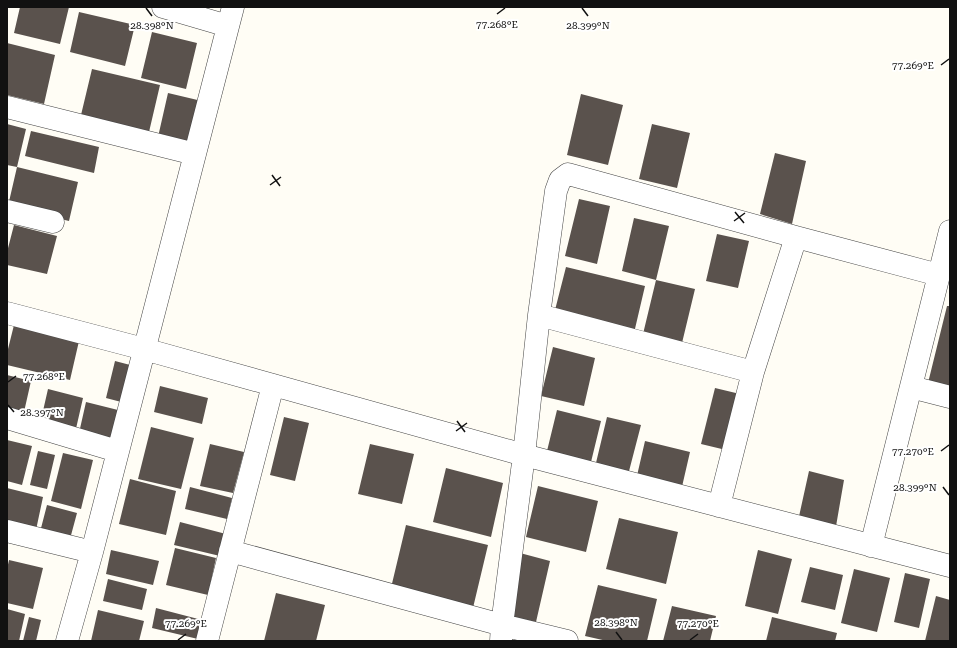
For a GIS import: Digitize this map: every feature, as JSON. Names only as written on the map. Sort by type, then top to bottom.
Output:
[{"type":"street","points":[[67,641],[92,552],[231,16],[163,7]]},
{"type":"street","points":[[7,107],[195,154]]},
{"type":"street","points":[[501,633],[524,455],[539,315],[556,191],[560,180],[568,174],[939,275]]},
{"type":"street","points":[[7,211],[53,222]]},
{"type":"street","points":[[871,546],[950,232]]},
{"type":"street","points":[[718,506],[753,372],[796,237]]},
{"type":"street","points":[[7,313],[144,349],[524,455],[950,566]]},
{"type":"street","points":[[539,315],[753,372]]},
{"type":"street","points":[[207,641],[273,385]]},
{"type":"street","points":[[911,387],[950,397]]},
{"type":"street","points":[[7,418],[117,451]]},
{"type":"street","points":[[7,531],[92,552]]},
{"type":"street","points":[[230,551],[501,633],[567,641]]},
{"type":"building","points":[[20,7],[69,7],[60,44],[14,33]]},
{"type":"building","points":[[79,12],[135,25],[125,66],[70,52]]},
{"type":"building","points":[[152,32],[197,43],[186,89],[141,78]]},
{"type":"building","points":[[7,43],[55,55],[44,104],[7,95]]},
{"type":"building","points":[[92,69],[160,85],[149,132],[81,115]]},
{"type":"building","points":[[168,93],[206,102],[195,147],[158,137]]},
{"type":"building","points":[[581,94],[623,105],[608,165],[567,155]]},
{"type":"building","points":[[7,124],[26,129],[17,167],[7,165]]},
{"type":"building","points":[[652,124],[690,133],[677,188],[639,179]]},
{"type":"building","points":[[31,131],[99,147],[94,173],[25,156]]},
{"type":"building","points":[[775,153],[806,161],[792,224],[760,214]]},
{"type":"building","points":[[17,167],[78,182],[69,221],[8,206]]},
{"type":"building","points":[[579,199],[610,206],[597,264],[565,256]]},
{"type":"building","points":[[634,218],[669,226],[656,280],[622,271]]},
{"type":"building","points":[[14,225],[57,236],[47,274],[7,265],[7,252]]},
{"type":"building","points":[[717,234],[749,241],[738,288],[706,281]]},
{"type":"building","points":[[566,267],[645,286],[634,333],[554,314]]},
{"type":"building","points":[[656,280],[695,289],[682,343],[643,334]]},
{"type":"building","points":[[947,306],[950,306],[950,393],[927,387]]},
{"type":"building","points":[[14,325],[79,341],[70,380],[7,365],[7,353]]},
{"type":"building","points":[[553,347],[595,358],[584,406],[541,396]]},
{"type":"building","points":[[115,361],[134,366],[125,403],[106,398]]},
{"type":"building","points":[[7,375],[31,381],[24,412],[7,408]]},
{"type":"building","points":[[160,386],[208,398],[202,424],[154,412]]},
{"type":"building","points":[[715,388],[740,394],[726,450],[701,444]]},
{"type":"building","points":[[48,389],[83,398],[75,433],[40,424]]},
{"type":"building","points":[[86,402],[122,411],[115,442],[79,433]]},
{"type":"building","points":[[557,410],[601,421],[591,462],[547,451]]},
{"type":"building","points":[[284,417],[309,423],[295,481],[270,475]]},
{"type":"building","points":[[607,417],[641,425],[628,475],[595,467]]},
{"type":"building","points":[[151,427],[194,438],[181,489],[138,479]]},
{"type":"building","points":[[7,440],[32,446],[22,485],[7,481]]},
{"type":"building","points":[[645,441],[690,452],[681,491],[636,480]]},
{"type":"building","points":[[210,444],[244,452],[233,493],[200,486]]},
{"type":"building","points":[[370,444],[414,454],[402,504],[358,494]]},
{"type":"building","points":[[38,451],[55,455],[47,489],[30,485]]},
{"type":"building","points":[[63,453],[93,460],[81,509],[51,501]]},
{"type":"building","points":[[446,468],[503,483],[491,537],[433,522]]},
{"type":"building","points":[[809,471],[844,480],[835,532],[798,521]]},
{"type":"building","points":[[130,479],[176,491],[166,535],[119,524]]},
{"type":"building","points":[[538,486],[598,501],[586,552],[526,537]]},
{"type":"building","points":[[190,487],[232,498],[227,519],[185,509]]},
{"type":"building","points":[[7,488],[43,497],[36,530],[7,523]]},
{"type":"building","points":[[47,505],[77,513],[70,539],[40,532]]},
{"type":"building","points":[[619,518],[678,532],[666,584],[606,569]]},
{"type":"building","points":[[180,522],[226,534],[220,556],[174,545]]},
{"type":"building","points":[[406,525],[488,545],[472,612],[390,592]]},
{"type":"building","points":[[175,548],[216,558],[208,595],[166,585]]},
{"type":"building","points":[[111,550],[159,561],[153,585],[106,574]]},
{"type":"building","points":[[758,550],[792,559],[778,614],[745,606]]},
{"type":"building","points":[[520,553],[550,561],[536,622],[505,615]]},
{"type":"building","points":[[9,560],[43,568],[33,609],[7,603],[7,569]]},
{"type":"building","points":[[810,567],[843,575],[835,610],[801,602]]},
{"type":"building","points":[[854,569],[890,578],[877,632],[841,623]]},
{"type":"building","points":[[905,573],[930,579],[919,628],[894,622]]},
{"type":"building","points":[[108,579],[147,589],[142,610],[103,601]]},
{"type":"building","points":[[598,585],[657,599],[647,641],[607,641],[585,636]]},
{"type":"building","points":[[276,593],[325,605],[316,641],[264,641]]},
{"type":"building","points":[[936,596],[950,600],[950,641],[925,641]]},
{"type":"building","points":[[672,606],[716,616],[710,641],[663,641]]},
{"type":"building","points":[[156,608],[202,620],[198,639],[152,628]]},
{"type":"building","points":[[7,609],[25,614],[19,641],[7,641]]},
{"type":"building","points":[[98,610],[144,621],[139,641],[91,641]]},
{"type":"building","points":[[29,617],[41,620],[36,641],[23,641]]},
{"type":"building","points":[[772,617],[837,633],[835,641],[766,641]]}]
